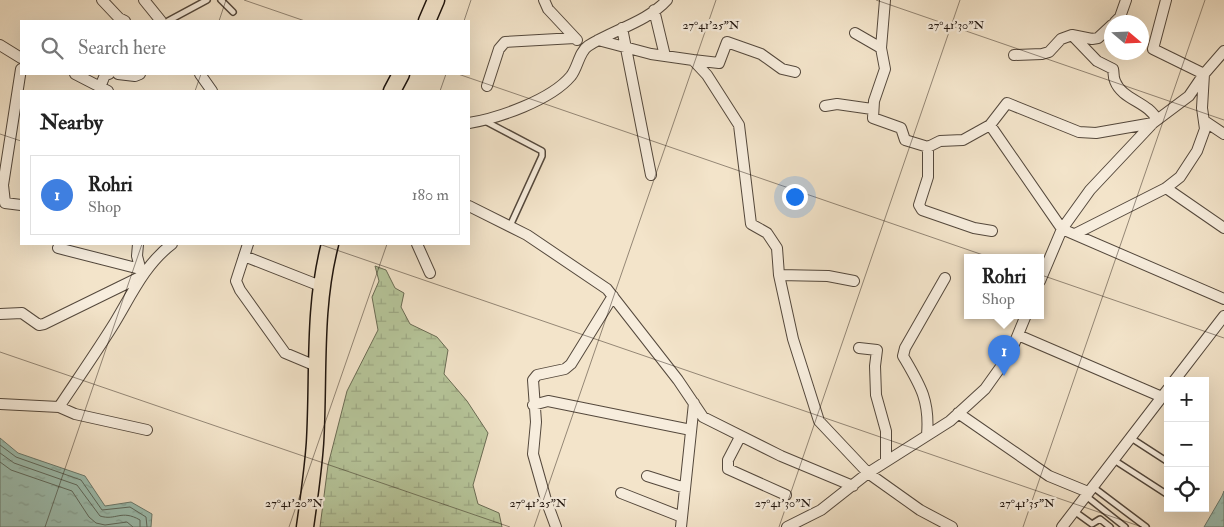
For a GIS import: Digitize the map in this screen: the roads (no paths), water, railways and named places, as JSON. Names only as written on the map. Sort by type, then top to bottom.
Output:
[{"type":"main road","points":[[427,20],[436,0]]},
{"type":"main road","points":[[393,90],[400,75]]},
{"type":"main road","points":[[305,527],[315,443],[316,366],[323,287],[330,245]]},
{"type":"main road","points":[[295,527],[304,442],[316,396]]},
{"type":"street","points":[[102,0],[123,20]]},
{"type":"street","points":[[144,0],[160,20]]},
{"type":"street","points":[[544,0],[548,9],[585,48]]},
{"type":"street","points":[[470,123],[511,113],[553,90],[572,76],[585,48],[654,10],[667,0]]},
{"type":"street","points":[[885,0],[881,48],[884,69],[872,109],[873,118],[901,128],[906,140],[928,147],[940,141],[963,140],[990,125],[1007,103],[1079,132],[1096,133],[1155,122]]},
{"type":"street","points":[[1121,15],[1126,0]]},
{"type":"street","points":[[1166,0],[1153,49],[1204,74]]},
{"type":"street","points":[[654,10],[665,56]]},
{"type":"street","points":[[622,28],[624,47],[651,175]]},
{"type":"street","points":[[1014,55],[1042,54],[1049,52],[1061,39],[1072,36],[1092,39],[1098,38],[1104,32]]},
{"type":"street","points":[[855,33],[881,48]]},
{"type":"street","points":[[1072,36],[1097,61],[1113,69],[1115,81],[1119,88],[1136,101],[1151,108],[1155,122]]},
{"type":"street","points":[[487,86],[499,49],[505,42],[575,38]]},
{"type":"street","points":[[598,40],[665,56],[719,63],[727,42],[761,54],[774,65],[795,72]]},
{"type":"street","points":[[0,45],[20,57]]},
{"type":"street","points":[[1044,272],[1062,229],[1090,190],[1155,122],[1189,96],[1204,74],[1224,51]]},
{"type":"street","points":[[692,60],[707,76],[739,125],[751,224],[767,233],[776,248],[779,275],[793,339],[819,421],[868,473],[920,510],[952,527]]},
{"type":"street","points":[[20,74],[3,157],[2,185],[5,203],[20,205]]},
{"type":"street","points":[[1075,234],[1166,188],[1180,177],[1197,151],[1206,122],[1202,108],[1204,74]]},
{"type":"street","points":[[77,75],[104,89],[105,75]]},
{"type":"street","points":[[201,75],[211,90]]},
{"type":"street","points":[[825,106],[837,104],[872,109]]},
{"type":"street","points":[[1206,122],[1224,134]]},
{"type":"street","points":[[990,125],[1062,229],[1224,298]]},
{"type":"street","points":[[928,147],[928,177],[919,205],[922,210],[974,228],[992,231]]},
{"type":"street","points":[[1166,188],[1224,228]]},
{"type":"street","points":[[470,206],[510,226],[607,289],[704,417],[781,456],[853,486]]},
{"type":"street","points":[[138,245],[137,256],[141,274]]},
{"type":"street","points":[[59,407],[112,327],[141,274],[162,251],[171,245]]},
{"type":"street","points":[[248,245],[236,281],[240,290],[285,353],[316,366]]},
{"type":"street","points":[[417,245],[430,272]]},
{"type":"street","points":[[58,248],[141,274]]},
{"type":"street","points":[[244,256],[323,287]]},
{"type":"street","points":[[0,314],[22,313],[39,325],[44,324],[141,274]]},
{"type":"street","points":[[779,275],[828,276],[854,281]]},
{"type":"street","points":[[927,435],[929,416],[926,398],[903,356],[905,348],[945,278]]},
{"type":"street","points":[[556,527],[533,454],[536,422],[533,405],[533,380],[537,374],[565,369],[571,364],[613,296]]},
{"type":"street","points":[[1177,377],[1224,316]]},
{"type":"street","points":[[787,527],[821,510],[868,473],[958,413],[985,389],[1010,354],[1024,319]]},
{"type":"street","points":[[1018,335],[1164,393]]},
{"type":"street","points":[[859,348],[877,350],[875,366],[876,395],[886,431],[886,461]]},
{"type":"street","points":[[1062,527],[1164,394]]},
{"type":"street","points":[[533,405],[548,402],[691,430]]},
{"type":"street","points":[[621,492],[682,522],[694,403]]},
{"type":"street","points":[[0,404],[59,407],[75,414],[147,430]]},
{"type":"street","points":[[958,413],[1049,476],[1089,491]]},
{"type":"street","points":[[740,436],[728,460],[728,469],[786,495]]},
{"type":"street","points":[[647,476],[685,488]]},
{"type":"lane","points":[[170,20],[207,0]]},
{"type":"lane","points":[[221,0],[233,12]]},
{"type":"lane","points":[[485,120],[542,151],[542,156],[510,226]]},
{"type":"lane","points":[[1130,437],[1164,459]]},
{"type":"lane","points":[[1114,460],[1164,492]]},
{"type":"lane","points":[[1089,491],[1125,527]]},
{"type":"lane","points":[[1089,491],[1146,527]]},
{"type":"lane","points":[[1074,511],[1092,524],[1100,519],[1110,527]]},
{"type":"water","points":[[0,438],[18,453],[85,476],[105,506],[131,502],[152,514],[151,527],[0,527]]},
{"type":"water","points":[[1224,491],[1224,527],[1204,527],[1222,496]]},
{"type":"place","name":"Rohri","points":[[1004,376]]}]
